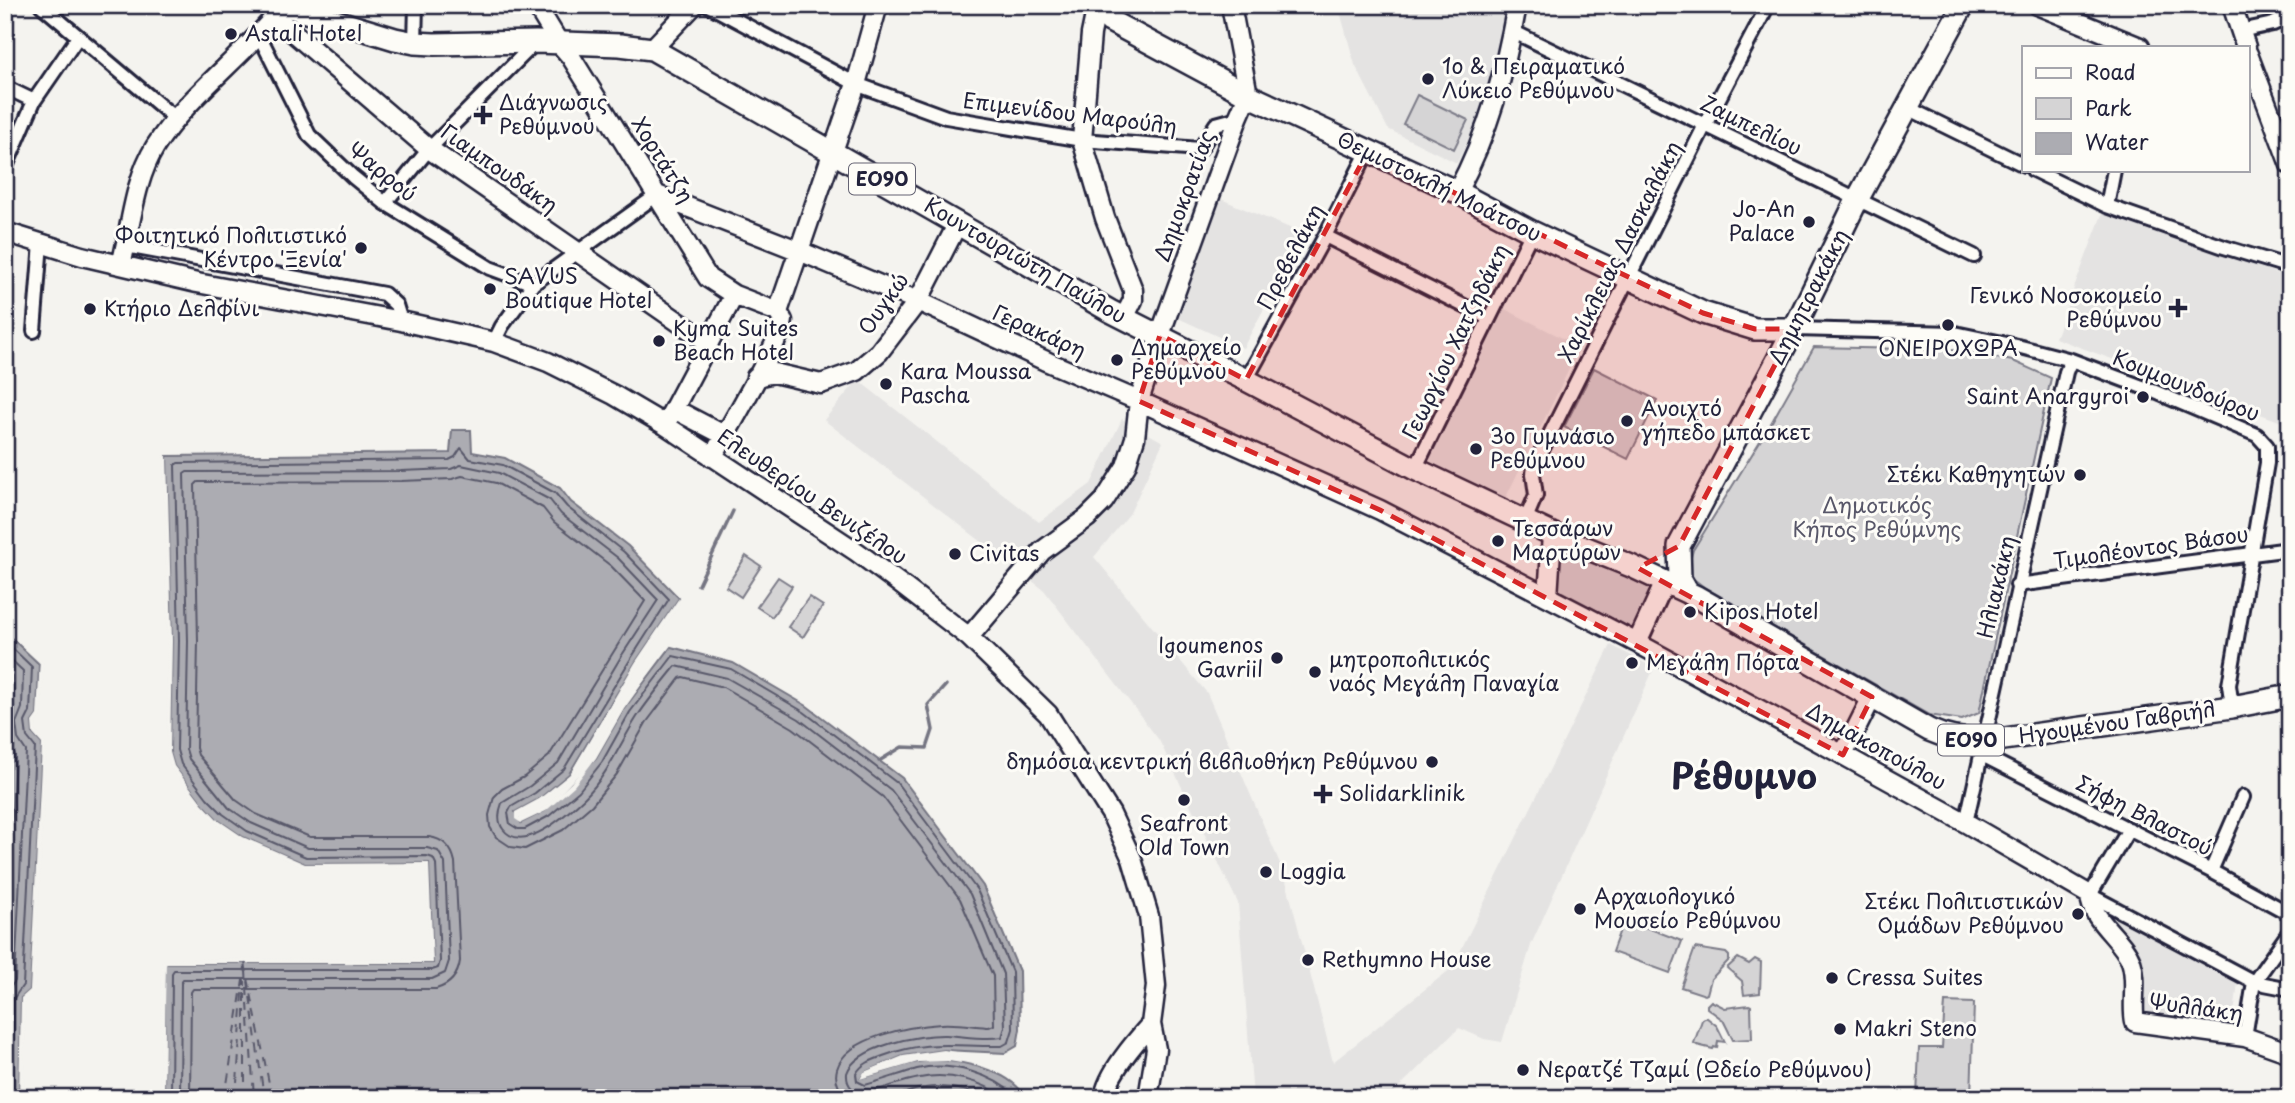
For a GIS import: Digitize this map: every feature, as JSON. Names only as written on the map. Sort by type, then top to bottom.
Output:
[{"type":"main road","name":"Δημητρακάκη","points":[[1679,546],[1794,329],[1857,200],[1963,5]]},
{"type":"main road","name":"Κουντουριώτη Παύλου","points":[[282,8],[415,43],[536,42],[652,49],[1124,318],[1415,469],[1552,534]]},
{"type":"main road","name":"Θεμιστοκλή Μοάτσου","points":[[1095,8],[1110,21],[1248,95],[1457,192],[1532,232],[1703,313],[1755,328],[1794,329]]},
{"type":"main road","name":"ΕΟ90","points":[[1552,534],[1632,566],[1688,593]]},
{"type":"main road","points":[[1632,566],[1650,564],[1667,556],[1679,546]]},
{"type":"main road","points":[[1679,546],[1680,579],[1688,593]]},
{"type":"main road","name":"Ηγουμένου Γαβριήλ","points":[[1688,593],[1937,733],[1981,747],[2290,696]]},
{"type":"street","points":[[41,5],[176,118]]},
{"type":"street","points":[[415,43],[416,5]]},
{"type":"street","name":"Χορτάτζη","points":[[536,5],[708,278],[734,295],[778,312]]},
{"type":"street","points":[[652,49],[694,5]]},
{"type":"street","name":"Επιμενίδου Μαρούλη","points":[[708,5],[856,84],[946,117],[1082,140],[1200,149],[1216,124],[1238,118]]},
{"type":"street","points":[[712,457],[764,366],[781,330],[783,321],[778,312],[856,84],[878,5]]},
{"type":"street","points":[[1231,5],[1248,95]]},
{"type":"street","points":[[1457,192],[1479,148],[1494,106],[1516,5]]},
{"type":"street","name":"Χαρίκλειας Δασκαλάκη","points":[[1525,521],[1536,495],[1534,467],[1768,5]]},
{"type":"street","points":[[2232,5],[2243,39],[2290,16]]},
{"type":"street","points":[[2043,7],[2137,46]]},
{"type":"street","points":[[121,265],[146,166],[155,148],[176,118],[282,8]]},
{"type":"street","name":"Γιαμπουδάκη","points":[[282,8],[429,149],[709,343]]},
{"type":"street","points":[[1095,8],[1082,140],[1105,218],[1133,290],[1133,300],[1124,318]]},
{"type":"street","name":"Ζαμπελίου","points":[[1512,31],[1974,256]]},
{"type":"street","name":"Ψαρρού","points":[[258,35],[309,135],[385,204],[490,268],[533,284]]},
{"type":"street","points":[[5,169],[34,101],[78,37]]},
{"type":"street","points":[[385,204],[429,149],[536,42]]},
{"type":"street","points":[[2250,67],[2253,87],[2290,165]]},
{"type":"street","points":[[5,87],[34,101]]},
{"type":"street","name":"Δημοκρατίας","points":[[969,637],[1042,551],[1104,501],[1126,466],[1135,438],[1139,401],[1160,335],[1248,95]]},
{"type":"street","points":[[1908,108],[2022,164]]},
{"type":"street","name":"Πρεβελάκη","points":[[1246,380],[1325,236],[1368,150]]},
{"type":"street","points":[[2036,172],[2107,206],[2290,267]]},
{"type":"street","points":[[2107,206],[2114,172]]},
{"type":"street","points":[[494,342],[502,326],[533,284],[657,195]]},
{"type":"street","name":"Γερακάρη","points":[[657,195],[918,301],[1380,510],[1548,597]]},
{"type":"street","name":"Ουγκώ","points":[[756,377],[774,373],[821,384],[857,371],[879,352],[918,301],[958,223]]},
{"type":"street","name":"Ελευθερίου Βενιζέλου","points":[[5,232],[121,265],[197,283],[401,321],[494,342],[548,362],[614,395],[669,417],[712,457],[857,552],[969,637],[1048,714],[1111,814],[1132,859],[1149,916],[1156,986],[1151,1024],[1156,1049],[1148,1098]]},
{"type":"street","name":"Γεωργίου Χατζηδάκη","points":[[1415,469],[1532,232]]},
{"type":"street","points":[[1325,236],[1488,318]]},
{"type":"street","points":[[33,331],[41,243]]},
{"type":"street","points":[[126,246],[384,294],[396,305],[401,321]]},
{"type":"street","points":[[726,434],[669,417],[734,295]]},
{"type":"street","name":"Κουμουνδούρου","points":[[1794,329],[1955,332],[2071,360],[2248,430],[2263,439],[2268,449],[2252,554]]},
{"type":"street","name":"Ηλιακάκη","points":[[1966,823],[2017,585],[2071,360]]},
{"type":"street","points":[[1552,534],[1548,597],[1637,643],[1665,582]]},
{"type":"street","name":"Τιμολέοντος Βάσου","points":[[2017,585],[2290,549]]},
{"type":"street","points":[[2232,707],[2229,685],[2252,554]]},
{"type":"street","name":"Δημακοπούλου","points":[[1637,643],[1966,823],[2090,895]]},
{"type":"street","points":[[1843,755],[1872,697]]},
{"type":"street","name":"Σήφη Βλαστού","points":[[1981,747],[2290,914]]},
{"type":"street","points":[[2211,871],[2243,797]]},
{"type":"street","points":[[2129,829],[2090,895],[2254,982],[2290,989]]},
{"type":"street","name":"Ψυλλάκη","points":[[2090,895],[2097,913],[2131,961],[2135,1022],[2245,1037],[2290,1053]]},
{"type":"street","points":[[2245,1037],[2254,982],[2290,931]]},
{"type":"street","points":[[1104,1098],[1105,1088],[1151,1024]]},
{"type":"highlighted area","points":[[1368,151],[1703,313],[1755,329],[1794,329],[1679,546],[1638,568],[1872,697],[1843,755],[1380,510],[1139,401],[1160,335],[1246,380]]},
{"type":"shaded area","name":"1ο & Πειραματικό Λύκειο Ρεθύμνου","points":[[1338,5],[1507,5],[1490,93],[1457,163],[1388,129],[1355,65]]},
{"type":"shaded area","points":[[1221,199],[1304,234],[1243,348],[1178,318]]},
{"type":"shaded area","name":"Γενικό Νοσοκομείο Ρεθύμνου","points":[[2103,212],[2290,278],[2290,425],[2055,338]]},
{"type":"shaded area","points":[[1501,307],[1580,347],[1505,499],[1425,459]]},
{"type":"shaded area","points":[[858,380],[1039,522],[1091,484],[1122,419],[1163,442],[1130,513],[1094,557],[1207,693],[1284,873],[1333,1062],[1452,968],[1611,645],[1654,668],[1531,945],[1502,1042],[1484,1039],[1459,1028],[1388,1098],[1253,1098],[1238,903],[1159,740],[1044,590],[824,420]]},
{"type":"shaded area","points":[[2118,914],[2238,982],[2232,1029],[2141,1017],[2144,984],[2136,959],[2112,922]]},
{"type":"green space","points":[[1417,95],[1468,120],[1454,149],[1403,124]]},
{"type":"green space","name":"Δημοτικός Κήπος Ρεθύμνης","points":[[1814,347],[1952,350],[2013,361],[2051,378],[1979,713],[1962,720],[1929,715],[1704,587],[1691,577],[1690,561],[1693,550],[1770,425]]},
{"type":"green space","points":[[1594,368],[1657,400],[1628,459],[1564,427]]},
{"type":"green space","points":[[1561,544],[1657,581],[1634,630],[1558,590]]},
{"type":"green space","points":[[746,556],[761,566],[741,597],[726,587]]},
{"type":"green space","points":[[778,577],[792,586],[772,617],[757,607]]},
{"type":"green space","points":[[809,597],[823,606],[803,637],[788,627]]},
{"type":"green space","points":[[1624,919],[1682,941],[1670,973],[1612,952]]},
{"type":"green space","points":[[1695,948],[1726,953],[1729,956],[1729,960],[1711,979],[1705,995],[1681,987]]},
{"type":"green space","points":[[1738,958],[1749,964],[1755,959],[1761,962],[1760,993],[1744,995],[1742,981],[1727,968]]},
{"type":"green space","points":[[1711,1001],[1725,1008],[1751,1006],[1752,1039],[1733,1040],[1723,1020],[1707,1008]]},
{"type":"green space","points":[[1945,1002],[1974,1003],[1971,1098],[1917,1098],[1919,1048],[1942,1048]]},
{"type":"green space","points":[[1706,1017],[1717,1026],[1725,1042],[1718,1041],[1717,1048],[1694,1043],[1702,1020]]},
{"type":"water","points":[[452,430],[471,430],[472,452],[505,458],[560,488],[571,502],[628,546],[679,598],[635,663],[569,774],[539,799],[515,812],[521,823],[545,811],[596,758],[624,709],[671,647],[733,663],[807,706],[902,778],[983,886],[1019,971],[1020,1029],[1017,1046],[1005,1053],[944,1050],[903,1056],[865,1072],[861,1078],[918,1062],[946,1061],[978,1066],[993,1072],[1007,1079],[1026,1098],[164,1098],[165,963],[433,963],[429,863],[305,864],[243,837],[218,820],[174,766],[170,752],[172,641],[167,456],[450,453]]},
{"type":"water","points":[[5,632],[39,664],[37,715],[32,722],[33,734],[42,744],[30,990],[21,998],[19,1098],[5,1098]]},
{"type":"pier","points":[[164,456],[167,456],[172,641],[170,752],[174,766],[218,820],[243,837],[305,864],[429,863],[433,963],[166,963],[164,1098],[160,1098],[164,960],[430,959],[426,867],[304,867],[242,840],[216,823],[171,768],[167,752],[168,641]]},
{"type":"pier","points":[[679,598],[678,606],[638,665],[572,776],[540,802],[519,814],[519,817],[521,819],[544,808],[571,783],[593,756],[621,707],[671,643],[624,709],[596,758],[574,786],[546,811],[521,823],[515,819],[515,812],[539,799],[570,774],[635,663]]},
{"type":"pier","points":[[40,659],[43,664],[41,715],[35,723],[36,733],[46,744],[34,990],[25,1000],[23,1098],[19,1098],[21,998],[30,990],[42,744],[33,734],[32,722],[37,715]]},
{"type":"pier","points":[[944,1050],[963,1053],[959,1056],[944,1054],[904,1059],[874,1071],[918,1058],[949,1057],[960,1059],[961,1063],[918,1062],[860,1079],[864,1072],[903,1056]]},
{"type":"waterway","points":[[698,585],[733,511]]},
{"type":"waterway","points":[[879,761],[902,747],[927,748],[933,730],[928,705],[946,685]]},
{"type":"ferry route","points":[[245,963],[272,1098]]},
{"type":"ferry route","points":[[225,1098],[245,967]]},
{"type":"ferry route","points":[[246,971],[254,1098]]},
{"type":"ferry route","points":[[236,1098],[244,978]]},
{"type":"ferry route","points":[[245,981],[245,1098]]},
{"type":"ferry route","points":[[248,981],[264,1098]]},
{"type":"place","name":"Astali Hotel","points":[[231,34]]},
{"type":"place","name":"1ο & Πειραματικό Λύκειο Ρεθύμνου","points":[[1428,79]]},
{"type":"place","name":"Διάγνωσις Ρεθύμνου","points":[[483,115]]},
{"type":"place","name":"Jo-An Palace","points":[[1809,222]]},
{"type":"place","name":"Φοιτητικό Πολιτιστικό Κέντρο 'Ξενία'","points":[[361,248]]},
{"type":"place","name":"SAVUS Boutique Hotel","points":[[490,289]]},
{"type":"place","name":"Γενικό Νοσοκομείο Ρεθύμνου","points":[[2178,308]]},
{"type":"place","name":"Κτήριο Δελφίνι","points":[[90,309]]},
{"type":"place","name":"ΟΝΕΙΡΟΧΩΡΑ","points":[[1948,325]]},
{"type":"place","name":"Kyma Suites Beach Hotel","points":[[659,341]]},
{"type":"place","name":"Δημαρχείο Ρεθύμνου","points":[[1117,360]]},
{"type":"place","name":"Kara Moussa Pascha","points":[[886,384]]},
{"type":"place","name":"Saint Anargyroi","points":[[2143,397]]},
{"type":"place","name":"Ανοιχτό γήπεδο μπάσκετ","points":[[1627,421]]},
{"type":"place","name":"3o Γυμνάσιο Ρεθύμνου","points":[[1476,449]]},
{"type":"place","name":"Στέκι Καθηγητών","points":[[2080,475]]},
{"type":"place","name":"Τεσσάρων Μαρτύρων","points":[[1498,541]]},
{"type":"place","name":"Civitas","points":[[955,554]]},
{"type":"place","name":"Kipos Hotel","points":[[1690,612]]},
{"type":"place","name":"Igoumenos Gavriil","points":[[1277,658]]},
{"type":"place","name":"Μεγάλη Πόρτα","points":[[1632,663]]},
{"type":"place","name":"μητροπολιτικός ναός Μεγάλη Παναγία","points":[[1315,672]]},
{"type":"place","name":"δημόσια κεντρική βιβλιοθήκη Ρεθύμνου","points":[[1432,762]]},
{"type":"place","name":"Solidarklinik","points":[[1323,794]]},
{"type":"place","name":"Seafront Old Town","points":[[1184,800]]},
{"type":"place","name":"Loggia","points":[[1266,872]]},
{"type":"place","name":"Αρχαιολογικό Μουσείο Ρεθύμνου","points":[[1580,909]]},
{"type":"place","name":"Στέκι Πολιτιστικών Ομάδων Ρεθύμνου","points":[[2078,914]]},
{"type":"place","name":"Rethymno House","points":[[1308,960]]},
{"type":"place","name":"Cressa Suites","points":[[1832,978]]},
{"type":"place","name":"Makri Steno","points":[[1840,1029]]},
{"type":"place","name":"Νερατζέ Τζαμί (Ωδείο Ρεθύμνου)","points":[[1523,1070]]},
{"type":"district","name":"Ρέθυμνο","points":[[1744,777]]}]
